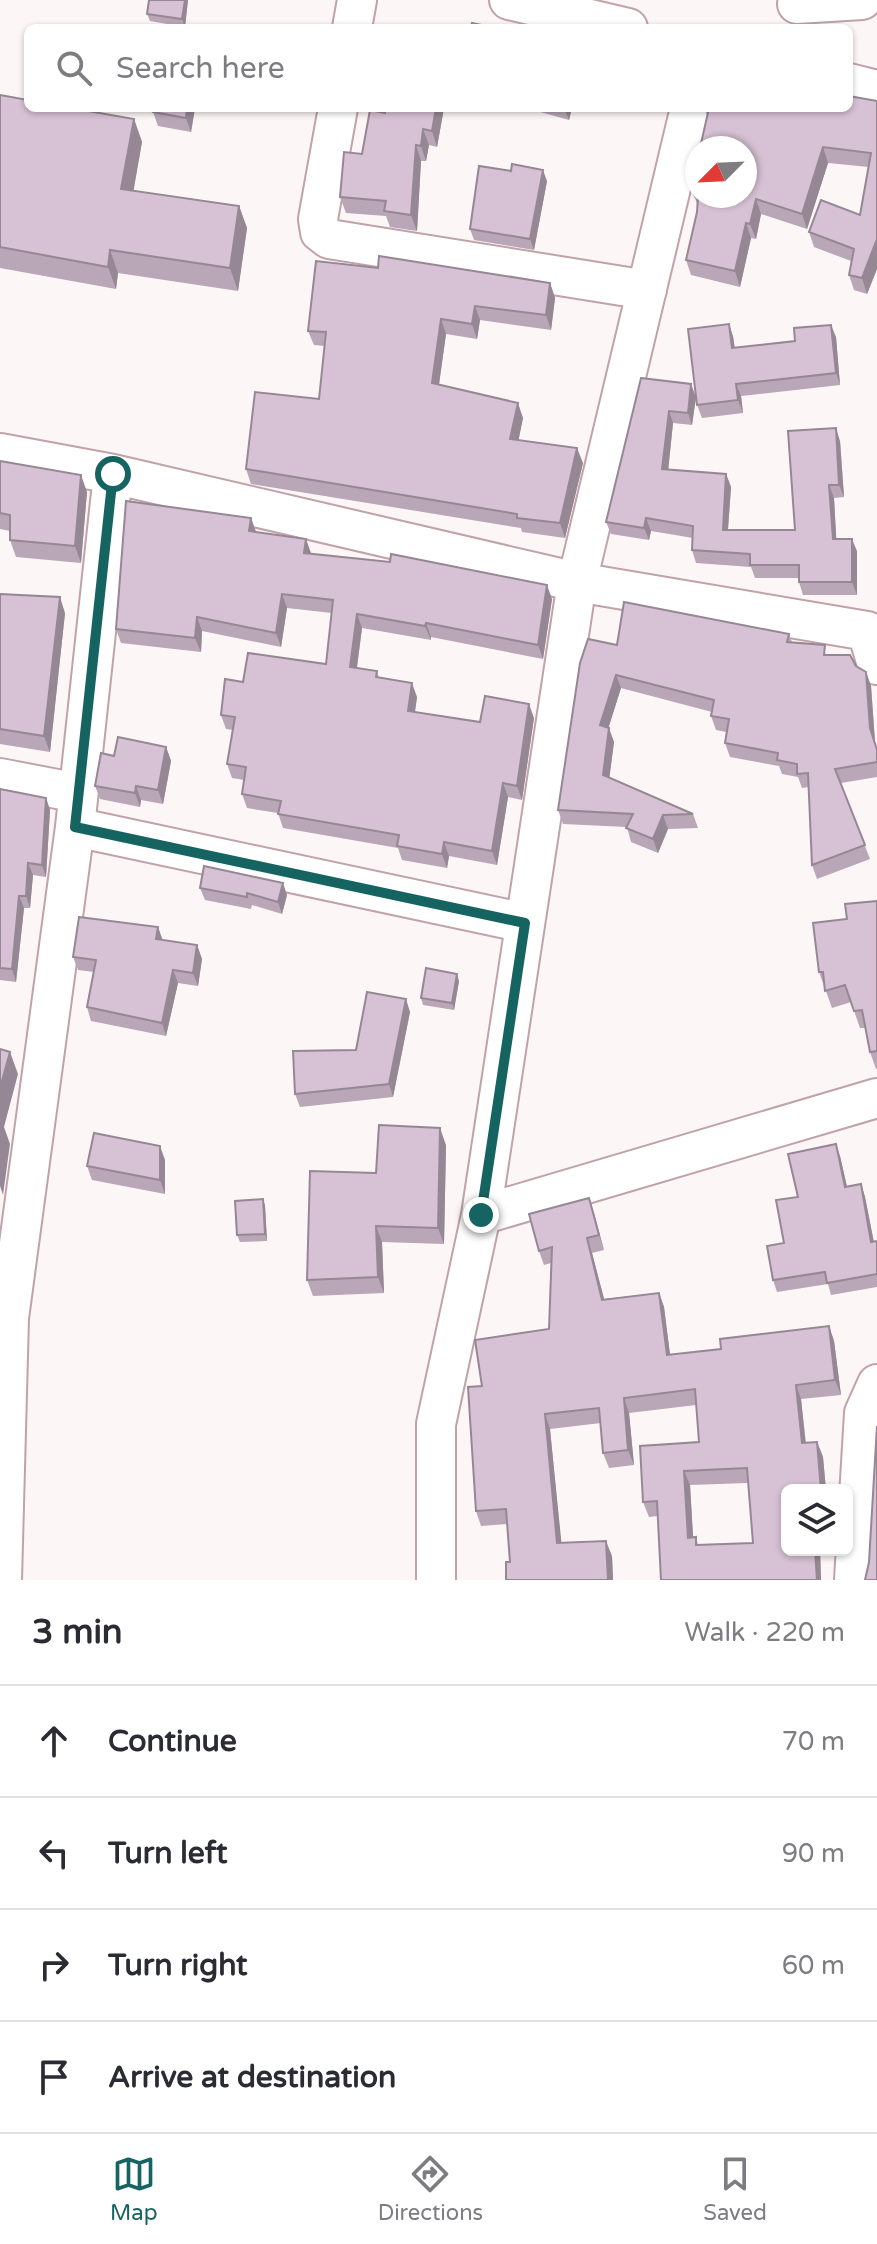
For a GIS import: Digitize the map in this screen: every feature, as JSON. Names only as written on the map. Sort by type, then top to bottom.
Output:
[{"type":"street","points":[[353,24],[357,0]]},
{"type":"street","points":[[509,0],[611,24]]},
{"type":"street","points":[[796,11],[862,0]]},
{"type":"street","points":[[853,84],[877,90]]},
{"type":"street","points":[[337,112],[318,219],[320,232],[329,239],[647,290]]},
{"type":"street","points":[[436,1580],[436,1424],[481,1215],[577,582],[689,112]]},
{"type":"street","points":[[0,453],[113,474],[577,582],[867,631],[877,665]]},
{"type":"street","points":[[2,1580],[9,1318],[77,810],[113,474]]},
{"type":"street","points":[[0,778],[77,810],[525,923]]},
{"type":"street","points":[[481,1215],[874,1110]]},
{"type":"street","points":[[854,1580],[864,1413],[877,1384]]},
{"type":"building","points":[[149,0],[185,0],[182,19],[147,14]]},
{"type":"building","points":[[0,95],[24,99],[24,112],[94,112],[134,119],[121,189],[239,206],[230,268],[110,250],[108,267],[0,247]]},
{"type":"building","points":[[853,97],[877,101],[877,239],[862,278],[849,275],[854,249],[809,232],[821,200],[860,215],[871,153],[823,147],[802,214],[757,199],[757,136],[703,136],[708,112],[853,112]]},
{"type":"building","points":[[153,112],[187,112],[186,118]]},
{"type":"building","points":[[370,112],[435,112],[432,131],[423,129],[421,146],[416,145],[411,215],[384,211],[386,201],[340,197],[344,152],[362,154]]},
{"type":"building","points":[[512,164],[543,170],[530,239],[470,229],[479,166],[511,171]]},
{"type":"building","points":[[697,208],[754,208],[750,224],[746,223],[735,271],[686,260]]},
{"type":"building","points":[[379,256],[550,283],[546,315],[475,306],[472,324],[441,319],[432,383],[518,403],[510,439],[577,448],[560,523],[246,469],[255,392],[319,399],[326,332],[308,331],[316,261],[378,268]]},
{"type":"building","points":[[729,324],[732,348],[795,341],[794,328],[831,325],[836,373],[736,384],[738,400],[697,405],[688,329]]},
{"type":"building","points":[[641,378],[691,384],[688,413],[669,411],[662,469],[726,474],[723,530],[795,530],[788,431],[836,428],[839,485],[829,485],[833,539],[852,539],[852,582],[799,582],[799,565],[750,565],[750,554],[692,550],[693,526],[646,518],[644,528],[606,522]]},
{"type":"building","points":[[0,461],[81,475],[75,546],[10,540],[10,515],[0,513]]},
{"type":"building","points":[[126,501],[251,518],[249,531],[306,539],[304,553],[390,562],[391,554],[547,585],[538,645],[426,623],[425,626],[357,614],[350,667],[377,671],[376,677],[412,683],[408,711],[480,722],[485,696],[529,704],[517,786],[503,783],[492,851],[444,842],[442,854],[397,846],[399,835],[278,814],[281,801],[242,794],[246,767],[227,764],[235,717],[221,715],[225,679],[243,682],[248,653],[326,664],[333,600],[282,594],[276,633],[197,617],[195,638],[116,629]]},
{"type":"building","points":[[0,594],[60,597],[44,736],[0,729]]},
{"type":"building","points":[[624,602],[789,634],[787,642],[825,645],[824,655],[850,655],[856,666],[866,672],[870,728],[877,750],[877,762],[835,769],[865,845],[812,865],[808,773],[797,774],[797,764],[777,760],[778,753],[725,743],[729,719],[711,716],[714,700],[616,675],[600,725],[609,728],[603,775],[693,814],[663,815],[653,839],[626,828],[633,814],[558,810],[580,663],[588,639],[617,645]]},
{"type":"building","points":[[118,737],[166,747],[158,790],[136,786],[135,793],[95,786],[101,753],[114,756]]},
{"type":"building","points":[[0,789],[46,798],[42,865],[28,863],[26,896],[19,896],[12,969],[0,968]]},
{"type":"building","points":[[204,866],[283,883],[278,902],[247,893],[247,897],[200,888]]},
{"type":"building","points":[[877,901],[877,1051],[870,1052],[862,1010],[854,1011],[845,985],[825,991],[823,972],[819,972],[813,923],[847,919],[845,904]]},
{"type":"building","points":[[79,917],[158,927],[156,939],[197,945],[193,973],[173,970],[162,1023],[87,1007],[96,960],[73,957]]},
{"type":"building","points":[[426,968],[457,974],[452,1003],[421,998]]},
{"type":"building","points":[[367,992],[406,999],[389,1084],[295,1094],[293,1051],[356,1050]]},
{"type":"building","points":[[0,1049],[10,1052],[0,1088]]},
{"type":"building","points":[[379,1125],[440,1128],[438,1228],[376,1226],[378,1277],[307,1280],[310,1171],[376,1173]]},
{"type":"building","points":[[94,1133],[160,1146],[160,1180],[87,1166]]},
{"type":"building","points":[[836,1144],[845,1187],[861,1184],[871,1242],[877,1241],[877,1274],[827,1283],[825,1272],[773,1280],[767,1246],[784,1243],[776,1200],[798,1197],[788,1154]]},
{"type":"building","points":[[589,1198],[599,1235],[587,1238],[602,1300],[659,1293],[667,1355],[721,1349],[720,1339],[829,1326],[835,1380],[796,1385],[802,1443],[817,1442],[820,1484],[781,1484],[781,1556],[815,1556],[817,1580],[661,1580],[657,1501],[643,1502],[640,1446],[699,1442],[695,1389],[624,1398],[628,1450],[603,1453],[599,1408],[545,1414],[557,1543],[606,1541],[608,1580],[506,1580],[506,1562],[510,1562],[506,1509],[476,1511],[468,1387],[482,1386],[475,1340],[549,1329],[552,1247],[539,1251],[529,1214]],"holes":[[[747,1468],[753,1543],[696,1545],[696,1537],[688,1538],[684,1471]]]},
{"type":"building","points":[[263,1199],[265,1234],[237,1235],[235,1201]]},
{"type":"building","points":[[877,1426],[877,1580],[865,1580],[869,1562]]},
{"type":"route","points":[[113,474],[75,827],[525,923],[481,1215]]}]
